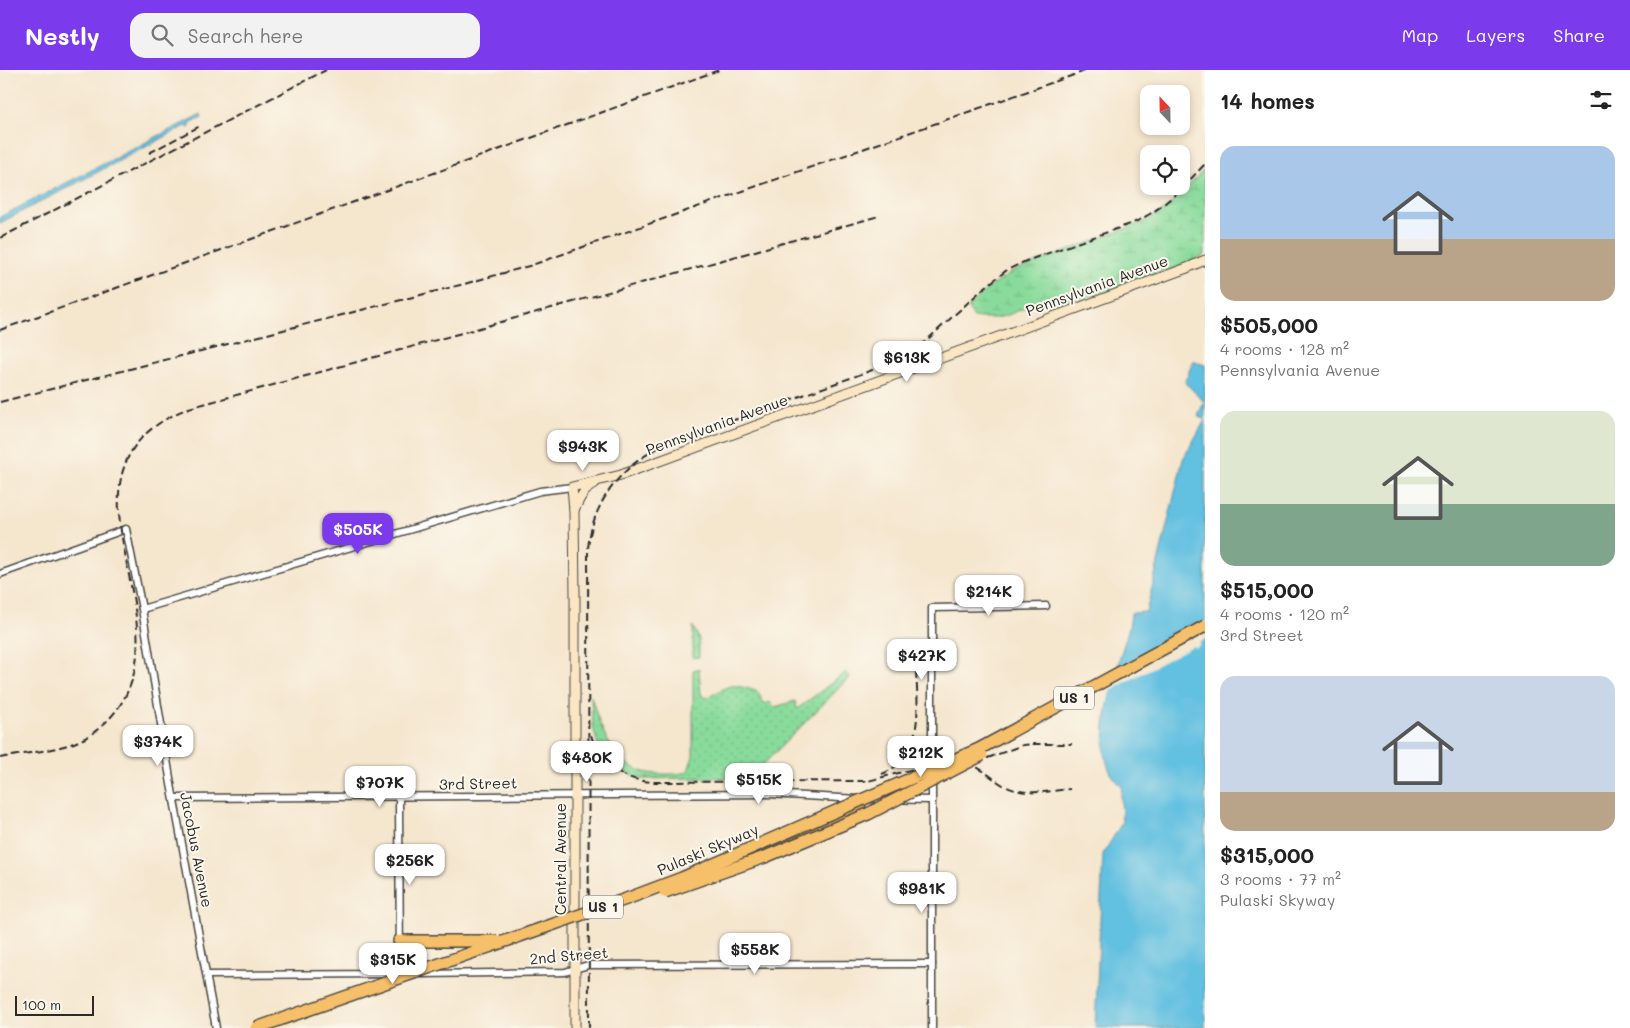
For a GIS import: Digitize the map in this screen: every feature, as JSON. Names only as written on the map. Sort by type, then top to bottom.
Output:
[{"type":"highway","name":"Pulaski Skyway","points":[[256,1028],[648,891],[940,766],[998,739],[1205,626]]},
{"type":"highway","name":"Pulaski Skyway","points":[[273,1028],[765,857],[877,810],[1205,634]]},
{"type":"highway","points":[[860,809],[913,783],[940,766]]},
{"type":"highway","points":[[399,941],[511,940],[542,932],[779,844],[954,770]]},
{"type":"main road","name":"Pennsylvania Avenue","points":[[572,487],[621,475],[1188,268],[1205,260]]},
{"type":"main road","name":"Central Avenue","points":[[574,511],[584,491],[599,481]]},
{"type":"main road","name":"Central Avenue","points":[[572,487],[574,511],[575,1028]]},
{"type":"street","name":"Pennsylvania Avenue","points":[[142,609],[540,491],[572,487]]},
{"type":"street","name":"Jacobus Avenue","points":[[0,574],[126,529],[142,609],[216,1028]]},
{"type":"street","points":[[932,1028],[932,608],[1046,606]]},
{"type":"street","name":"3rd Street","points":[[174,798],[399,798],[769,794],[860,799],[932,800]]},
{"type":"street","points":[[399,798],[400,974]]},
{"type":"street","name":"2nd Street","points":[[207,975],[565,972],[588,965],[932,964]]},
{"type":"green space","points":[[1205,169],[1205,255],[1189,263],[1067,306],[1035,303],[997,318],[973,317],[969,306],[985,291],[1014,271],[1143,222],[1169,206],[1180,195],[1190,195],[1190,184]]},
{"type":"green space","points":[[693,626],[699,639],[699,657],[693,658]]},
{"type":"green space","points":[[699,669],[701,695],[707,698],[726,687],[736,686],[758,692],[764,704],[770,702],[775,707],[795,701],[797,709],[846,672],[850,677],[751,777],[642,779],[627,773],[606,757],[600,748],[593,725],[591,696],[606,737],[613,749],[632,767],[645,772],[661,774],[688,771],[693,756],[693,670]]},
{"type":"water","points":[[201,114],[202,117],[190,123],[189,128],[186,126],[0,223],[0,217]]},
{"type":"water","points":[[1193,361],[1205,365],[1205,420],[1198,416],[1204,402],[1185,382]]},
{"type":"water","points":[[1205,420],[1205,1028],[1095,1028],[1103,854],[1122,823],[1122,787],[1112,775],[1107,763],[1105,749],[1104,734],[1108,703],[1128,631],[1131,613],[1146,612],[1183,459]]},
{"type":"pier","points":[[1205,622],[1205,639],[1199,643],[1200,645],[1195,648],[1193,646],[1109,691],[1113,672],[1117,670],[1115,667],[1120,664],[1122,667]]},
{"type":"railway","points":[[0,238],[326,70]]},
{"type":"railway","points":[[0,330],[719,70]]},
{"type":"railway","points":[[0,402],[529,266],[1088,70]]},
{"type":"railway","points":[[149,153],[202,125]]},
{"type":"railway","points":[[589,1028],[588,549],[595,516],[611,488],[634,464],[662,446],[889,364],[905,356],[917,349],[984,288],[1007,270],[1026,261],[1133,223],[1164,204],[1205,164]]},
{"type":"railway","points":[[0,758],[55,748],[85,738],[106,722],[122,702],[136,664],[137,624],[122,541],[119,501],[125,465],[146,433],[189,408],[879,216]]},
{"type":"railway","points":[[882,774],[896,766],[905,756],[912,743],[916,730],[917,715],[916,671]]},
{"type":"railway","points":[[591,735],[601,755],[615,770],[634,779],[657,782],[868,781],[933,764],[985,759],[1023,745],[1072,744]]},
{"type":"railway","points":[[966,763],[977,767],[1014,790],[1038,792],[1070,789]]}]
